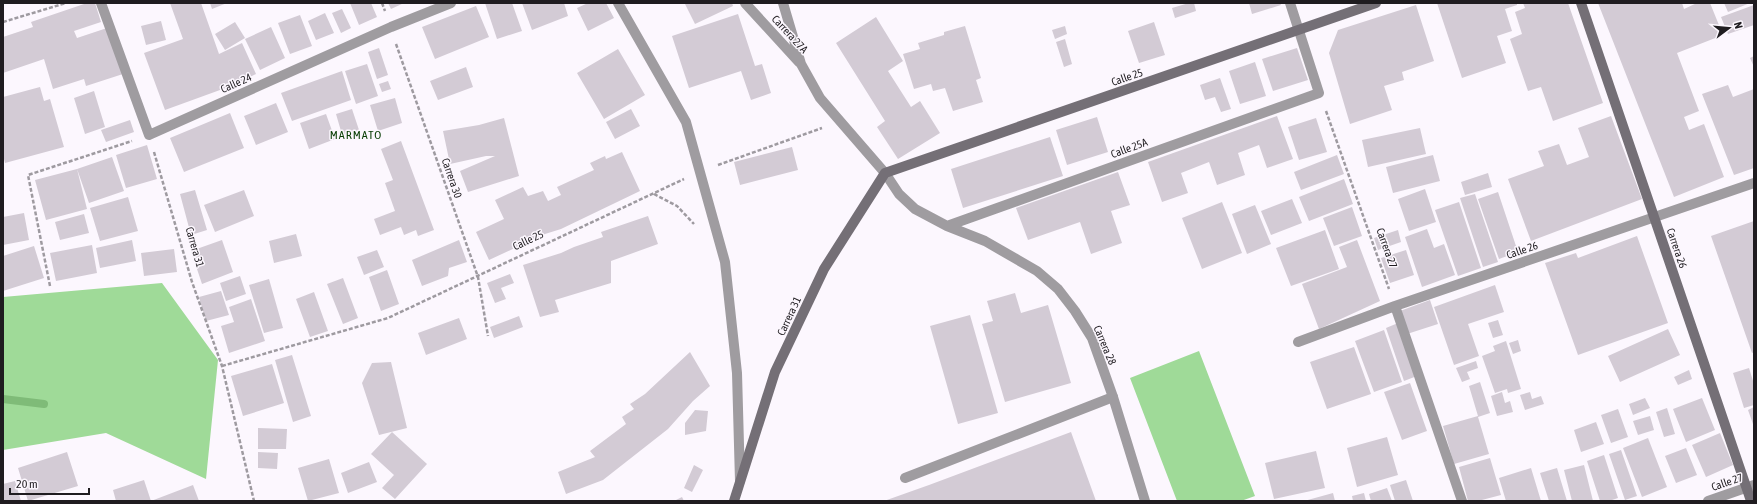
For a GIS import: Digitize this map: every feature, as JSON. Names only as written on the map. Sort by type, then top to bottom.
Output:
[{"type":"main road","name":"Calle 25","points":[[885,173],[1376,3]]},
{"type":"main road","name":"Carrera 26","points":[[1581,3],[1654,218],[1750,487],[1751,501]]},
{"type":"main road","name":"Carrera 31","points":[[734,501],[775,372],[824,269],[885,173]]},
{"type":"street","points":[[101,3],[149,135]]},
{"type":"street","name":"Calle 24","points":[[149,135],[390,27],[451,3]]},
{"type":"street","points":[[618,3],[686,122],[725,262],[737,373],[740,481]]},
{"type":"street","name":"Carrera 27A","points":[[745,3],[801,64]]},
{"type":"street","points":[[783,3],[801,64]]},
{"type":"street","points":[[1290,3],[1319,92]]},
{"type":"street","name":"Carrera 28","points":[[801,64],[820,98],[885,173],[899,194],[915,209],[947,226],[984,241],[1038,271],[1058,289],[1075,311],[1092,338],[1113,397],[1145,501]]},
{"type":"street","name":"Calle 25A","points":[[947,226],[1319,92]]},
{"type":"street","name":"Calle 26","points":[[1298,342],[1395,306],[1754,183]]},
{"type":"street","points":[[1395,306],[1462,501]]},
{"type":"street","points":[[905,478],[1113,397]]},
{"type":"street","name":"Calle 27","points":[[1708,501],[1750,487]]},
{"type":"path","points":[[3,22],[66,3]]},
{"type":"path","name":"Carrera 30","points":[[390,27],[478,277],[488,336]]},
{"type":"path","name":"Carrera 27","points":[[1319,92],[1395,306]]},
{"type":"path","name":"Calle 25","points":[[222,366],[388,318],[700,172],[840,122]]},
{"type":"path","points":[[50,286],[28,175],[149,135]]},
{"type":"path","name":"Carrera 31","points":[[149,135],[192,282],[222,366],[254,501]]},
{"type":"path","points":[[653,194],[677,206],[699,228]]},
{"type":"green space","points":[[162,283],[218,360],[206,479],[106,433],[3,450],[3,297]]},
{"type":"green space","points":[[1199,351],[1255,496],[1241,501],[1177,501],[1130,378]]},
{"type":"building","points":[[87,3],[95,3],[101,22],[74,31],[77,38],[107,28],[123,74],[86,86],[84,79],[53,89],[44,59],[3,73],[3,37],[33,27],[31,22]]},
{"type":"building","points":[[170,3],[201,3],[219,54],[242,43],[256,74],[231,86],[165,110],[144,53],[183,39]]},
{"type":"building","points":[[210,3],[227,3],[212,9]]},
{"type":"building","points":[[350,3],[371,3],[377,17],[359,25]]},
{"type":"building","points":[[388,3],[404,3],[391,9]]},
{"type":"building","points":[[485,3],[512,3],[522,31],[497,39]]},
{"type":"building","points":[[522,3],[564,3],[568,16],[532,30]]},
{"type":"building","points":[[588,3],[606,3],[614,18],[588,31],[577,8]]},
{"type":"building","points":[[732,3],[733,6],[695,24],[685,4]]},
{"type":"building","points":[[1194,3],[1196,11],[1175,18],[1172,8]]},
{"type":"building","points":[[1249,3],[1280,3],[1281,5],[1252,14]]},
{"type":"building","points":[[1437,3],[1517,3],[1517,5],[1505,9],[1512,31],[1497,36],[1506,63],[1462,78]]},
{"type":"building","points":[[1523,3],[1568,3],[1603,103],[1553,121],[1541,87],[1528,91],[1510,39],[1522,34],[1515,12],[1525,8]]},
{"type":"building","points":[[1598,3],[1682,3],[1684,9],[1697,3],[1710,3],[1723,35],[1677,53],[1699,111],[1684,117],[1689,130],[1704,124],[1724,177],[1674,197]]},
{"type":"building","points":[[1724,3],[1750,3],[1728,12]]},
{"type":"building","points":[[1416,5],[1434,61],[1402,72],[1404,80],[1384,86],[1392,110],[1350,124],[1329,53],[1338,30]]},
{"type":"building","points":[[1754,5],[1754,25],[1728,34],[1721,17]]},
{"type":"building","points":[[476,6],[489,37],[435,59],[422,27]]},
{"type":"building","points":[[342,9],[351,28],[341,33],[332,13]]},
{"type":"building","points":[[325,13],[334,33],[316,40],[308,21]]},
{"type":"building","points":[[738,14],[755,66],[762,64],[771,93],[751,100],[741,71],[689,88],[672,36]]},
{"type":"building","points":[[300,15],[312,46],[290,54],[278,23]]},
{"type":"building","points":[[876,17],[903,61],[888,71],[911,107],[920,101],[940,133],[898,159],[877,127],[885,121],[836,43]]},
{"type":"building","points":[[161,21],[166,40],[146,45],[141,26]]},
{"type":"building","points":[[235,22],[245,38],[225,50],[215,34]]},
{"type":"building","points":[[1154,22],[1165,55],[1139,63],[1128,31]]},
{"type":"building","points":[[965,26],[981,78],[976,80],[983,102],[953,111],[945,88],[933,91],[931,84],[914,89],[903,54],[920,49],[918,43],[944,35],[944,32]]},
{"type":"building","points":[[1065,26],[1067,34],[1055,39],[1052,30]]},
{"type":"building","points":[[271,27],[285,58],[260,70],[245,39]]},
{"type":"building","points":[[1065,39],[1072,64],[1064,67],[1056,42]]},
{"type":"building","points":[[379,48],[388,75],[377,79],[368,52]]},
{"type":"building","points":[[1297,48],[1308,80],[1273,91],[1262,59]]},
{"type":"building","points":[[618,49],[645,95],[604,119],[577,73]]},
{"type":"building","points":[[1754,56],[1754,67],[1750,58]]},
{"type":"building","points":[[1255,62],[1266,96],[1240,104],[1229,71]]},
{"type":"building","points":[[367,64],[378,96],[356,104],[345,71]]},
{"type":"building","points":[[466,67],[473,87],[438,100],[430,81]]},
{"type":"building","points":[[342,71],[351,100],[292,121],[281,93]]},
{"type":"building","points":[[1220,78],[1231,109],[1221,112],[1215,97],[1205,100],[1200,85]]},
{"type":"building","points":[[388,81],[391,89],[382,92],[379,84]]},
{"type":"building","points":[[1728,85],[1733,97],[1754,89],[1754,168],[1734,175],[1702,94]]},
{"type":"building","points":[[40,87],[44,101],[50,99],[64,147],[5,163],[3,155],[3,97]]},
{"type":"building","points":[[94,91],[105,127],[85,134],[74,98]]},
{"type":"building","points":[[395,98],[402,123],[378,131],[370,105]]},
{"type":"building","points":[[276,103],[288,132],[256,145],[244,116]]},
{"type":"building","points":[[352,109],[360,133],[343,138],[336,114]]},
{"type":"building","points":[[631,109],[640,126],[615,139],[606,122]]},
{"type":"building","points":[[230,113],[244,148],[184,172],[170,138]]},
{"type":"building","points":[[326,114],[335,139],[309,149],[300,123]]},
{"type":"building","points":[[1277,116],[1293,159],[1267,168],[1259,145],[1238,153],[1245,175],[1217,185],[1209,162],[1181,173],[1188,193],[1162,202],[1148,162]]},
{"type":"building","points":[[1611,116],[1642,199],[1531,241],[1508,179],[1544,166],[1538,151],[1559,144],[1567,165],[1589,157],[1578,128]]},
{"type":"building","points":[[1097,117],[1108,152],[1067,165],[1056,130]]},
{"type":"building","points":[[504,118],[519,176],[468,192],[460,171],[495,156],[486,156],[450,164],[443,131],[479,125]]},
{"type":"building","points":[[1316,118],[1327,152],[1299,160],[1288,127]]},
{"type":"building","points":[[130,120],[134,132],[106,142],[101,130]]},
{"type":"building","points":[[1420,128],[1426,154],[1368,167],[1362,140]]},
{"type":"building","points":[[1050,137],[1063,176],[963,208],[951,169]]},
{"type":"building","points":[[401,141],[434,230],[418,236],[416,230],[404,235],[401,227],[380,235],[374,219],[395,211],[385,183],[393,180],[381,149]]},
{"type":"building","points":[[147,145],[157,179],[126,188],[116,155]]},
{"type":"building","points":[[792,147],[798,170],[740,185],[734,162]]},
{"type":"building","points":[[622,152],[640,191],[561,229],[545,234],[489,260],[476,232],[504,219],[495,200],[523,187],[528,196],[543,191],[548,201],[561,195],[557,187],[594,170],[590,163],[605,156],[606,159]]},
{"type":"building","points":[[1337,155],[1344,174],[1301,190],[1294,172]]},
{"type":"building","points":[[1433,155],[1440,181],[1393,193],[1386,167]]},
{"type":"building","points":[[112,157],[124,191],[89,203],[77,169]]},
{"type":"building","points":[[77,169],[87,209],[46,220],[35,180]]},
{"type":"building","points":[[1118,172],[1130,205],[1111,211],[1122,243],[1091,254],[1080,222],[1028,240],[1016,208]]},
{"type":"building","points":[[1488,173],[1492,187],[1465,195],[1461,182]]},
{"type":"building","points":[[1344,179],[1353,204],[1309,221],[1299,197]]},
{"type":"building","points":[[1425,189],[1436,222],[1409,231],[1398,199]]},
{"type":"building","points":[[195,190],[207,230],[191,235],[180,194]]},
{"type":"building","points":[[244,190],[254,216],[215,232],[204,205]]},
{"type":"building","points":[[1498,192],[1518,252],[1499,259],[1478,199]]},
{"type":"building","points":[[1475,194],[1498,262],[1483,267],[1460,198]]},
{"type":"building","points":[[128,197],[138,231],[100,241],[90,208]]},
{"type":"building","points":[[1292,199],[1302,223],[1271,235],[1261,211]]},
{"type":"building","points":[[1222,202],[1242,253],[1202,269],[1182,218]]},
{"type":"building","points":[[1459,202],[1481,268],[1458,276],[1435,210]]},
{"type":"building","points":[[1255,205],[1271,244],[1247,254],[1232,214]]},
{"type":"building","points":[[1352,207],[1362,236],[1334,246],[1323,218]]},
{"type":"building","points":[[24,213],[29,240],[3,245],[3,217]]},
{"type":"building","points":[[84,214],[89,233],[60,240],[55,222]]},
{"type":"building","points":[[648,216],[658,244],[611,261],[611,283],[555,300],[559,312],[540,317],[523,265],[561,253],[603,237],[601,232]]},
{"type":"building","points":[[1754,221],[1754,352],[1752,353],[1711,236]]},
{"type":"building","points":[[1427,229],[1434,248],[1444,244],[1455,275],[1422,287],[1405,237]]},
{"type":"building","points":[[1325,230],[1339,269],[1291,286],[1276,248]]},
{"type":"building","points":[[1398,230],[1401,242],[1378,250],[1374,238]]},
{"type":"building","points":[[296,234],[302,256],[274,263],[269,241]]},
{"type":"building","points":[[1637,236],[1668,323],[1578,355],[1545,263],[1576,253],[1578,258]]},
{"type":"building","points":[[132,240],[136,261],[100,268],[96,248]]},
{"type":"building","points":[[222,240],[233,272],[202,284],[191,251]]},
{"type":"building","points":[[459,240],[467,262],[449,268],[448,276],[422,286],[412,260]]},
{"type":"building","points":[[1357,240],[1380,301],[1319,329],[1302,284],[1347,267],[1339,247]]},
{"type":"building","points":[[92,245],[97,273],[56,281],[50,253]]},
{"type":"building","points":[[34,246],[44,278],[3,291],[3,256]]},
{"type":"building","points":[[174,249],[177,272],[144,276],[141,253]]},
{"type":"building","points":[[377,250],[384,267],[364,275],[357,257]]},
{"type":"building","points":[[1406,250],[1414,275],[1390,283],[1381,258]]},
{"type":"building","points":[[387,270],[399,304],[381,311],[369,277]]},
{"type":"building","points":[[510,274],[514,283],[501,288],[506,299],[495,303],[487,283]]},
{"type":"building","points":[[240,276],[246,294],[226,301],[220,283]]},
{"type":"building","points":[[343,278],[358,318],[343,324],[327,284]]},
{"type":"building","points":[[269,279],[283,328],[264,333],[249,285]]},
{"type":"building","points":[[1495,285],[1504,312],[1468,324],[1479,356],[1454,365],[1434,307]]},
{"type":"building","points":[[221,291],[229,315],[206,321],[199,297]]},
{"type":"building","points":[[314,292],[328,331],[310,337],[296,299]]},
{"type":"building","points":[[1015,293],[1021,313],[1048,305],[1071,383],[1005,402],[982,324],[993,321],[987,301]]},
{"type":"building","points":[[251,299],[265,341],[229,353],[221,326],[234,322],[229,307]]},
{"type":"building","points":[[1430,300],[1438,324],[1407,334],[1400,311]]},
{"type":"building","points":[[970,315],[998,413],[958,424],[930,326]]},
{"type":"building","points":[[519,316],[523,327],[494,338],[490,327]]},
{"type":"building","points":[[459,318],[467,339],[426,355],[418,333]]},
{"type":"building","points":[[1498,320],[1503,335],[1493,338],[1488,323]]},
{"type":"building","points":[[1398,323],[1417,376],[1404,381],[1386,328]]},
{"type":"building","points":[[1668,329],[1680,355],[1620,382],[1608,356]]},
{"type":"building","points":[[1384,330],[1402,382],[1374,392],[1355,341]]},
{"type":"building","points":[[1518,340],[1521,351],[1513,354],[1509,343]]},
{"type":"building","points":[[1506,341],[1521,389],[1508,393],[1507,389],[1495,393],[1482,356],[1495,351],[1493,346]]},
{"type":"building","points":[[1354,347],[1371,394],[1327,409],[1310,362]]},
{"type":"building","points":[[690,352],[710,386],[693,401],[668,429],[603,480],[566,494],[558,472],[595,457],[590,451],[626,424],[622,417],[634,409],[630,404],[645,394]]},
{"type":"building","points":[[292,355],[311,416],[293,422],[275,360]]},
{"type":"building","points":[[1476,361],[1478,368],[1467,372],[1470,379],[1462,382],[1456,368]]},
{"type":"building","points":[[391,362],[407,428],[379,435],[362,383],[372,363]]},
{"type":"building","points":[[272,364],[284,403],[243,416],[231,376]]},
{"type":"building","points":[[1749,368],[1754,384],[1754,405],[1744,408],[1733,373]]},
{"type":"building","points":[[1689,370],[1692,379],[1678,385],[1674,377]]},
{"type":"building","points":[[1480,382],[1490,413],[1478,417],[1489,454],[1454,464],[1443,426],[1478,416],[1469,386]]},
{"type":"building","points":[[1410,383],[1427,431],[1402,440],[1384,392]]},
{"type":"building","points":[[1502,392],[1505,403],[1510,401],[1513,412],[1497,416],[1491,396]]},
{"type":"building","points":[[1530,392],[1532,399],[1541,396],[1544,404],[1525,410],[1520,395]]},
{"type":"building","points":[[1645,398],[1650,408],[1633,415],[1629,404]]},
{"type":"building","points":[[1702,398],[1715,430],[1686,442],[1673,409]]},
{"type":"building","points":[[1754,407],[1754,427],[1748,410]]},
{"type":"building","points":[[1667,408],[1675,434],[1664,437],[1656,412]]},
{"type":"building","points":[[1618,409],[1628,437],[1611,443],[1601,415]]},
{"type":"building","points":[[695,410],[708,411],[706,431],[685,435],[685,423]]},
{"type":"building","points":[[1650,416],[1654,430],[1638,435],[1633,421]]},
{"type":"building","points":[[1596,422],[1604,444],[1581,452],[1574,430]]},
{"type":"building","points":[[258,428],[287,429],[286,449],[258,449]]},
{"type":"building","points":[[392,432],[427,464],[395,499],[382,488],[394,475],[371,454]]},
{"type":"building","points":[[1071,432],[1096,501],[884,501],[929,485]]},
{"type":"building","points":[[1720,433],[1733,465],[1706,477],[1692,445]]},
{"type":"building","points":[[1387,437],[1398,475],[1357,487],[1347,448]]},
{"type":"building","points":[[1648,438],[1667,487],[1642,497],[1623,448]]},
{"type":"building","points":[[1686,448],[1697,475],[1676,483],[1665,456]]},
{"type":"building","points":[[1621,450],[1637,496],[1625,500],[1609,454]]},
{"type":"building","points":[[1316,451],[1325,488],[1274,499],[1265,463]]},
{"type":"building","points":[[67,452],[78,486],[28,501],[18,468]]},
{"type":"building","points":[[258,452],[278,453],[277,469],[258,468]]},
{"type":"building","points":[[1604,455],[1618,498],[1609,501],[1600,501],[1587,461]]},
{"type":"building","points":[[1490,458],[1501,495],[1478,501],[1468,501],[1459,467]]},
{"type":"building","points":[[329,459],[339,493],[308,501],[298,468]]},
{"type":"building","points":[[369,462],[377,482],[348,493],[341,473]]},
{"type":"building","points":[[694,465],[703,470],[692,492],[684,488]]},
{"type":"building","points":[[1584,465],[1593,501],[1572,501],[1564,470]]},
{"type":"building","points":[[1531,468],[1541,501],[1506,501],[1499,478]]},
{"type":"building","points":[[1557,468],[1567,501],[1549,501],[1540,473]]},
{"type":"building","points":[[144,480],[151,501],[116,501],[113,490]]},
{"type":"building","points":[[1406,480],[1413,501],[1395,501],[1390,485]]},
{"type":"building","points":[[15,481],[21,501],[3,501],[3,484]]},
{"type":"building","points":[[193,485],[199,501],[151,501]]},
{"type":"building","points":[[1387,488],[1392,501],[1371,501],[1369,494]]},
{"type":"building","points":[[1333,493],[1335,501],[1304,501]]},
{"type":"building","points":[[1364,493],[1366,501],[1353,501],[1352,496]]},
{"type":"building","points":[[682,497],[684,501],[674,501]]},
{"type":"waterway","points":[[3,399],[44,404]]},
{"type":"district","name":"MARMATO","points":[[356,135]]}]
